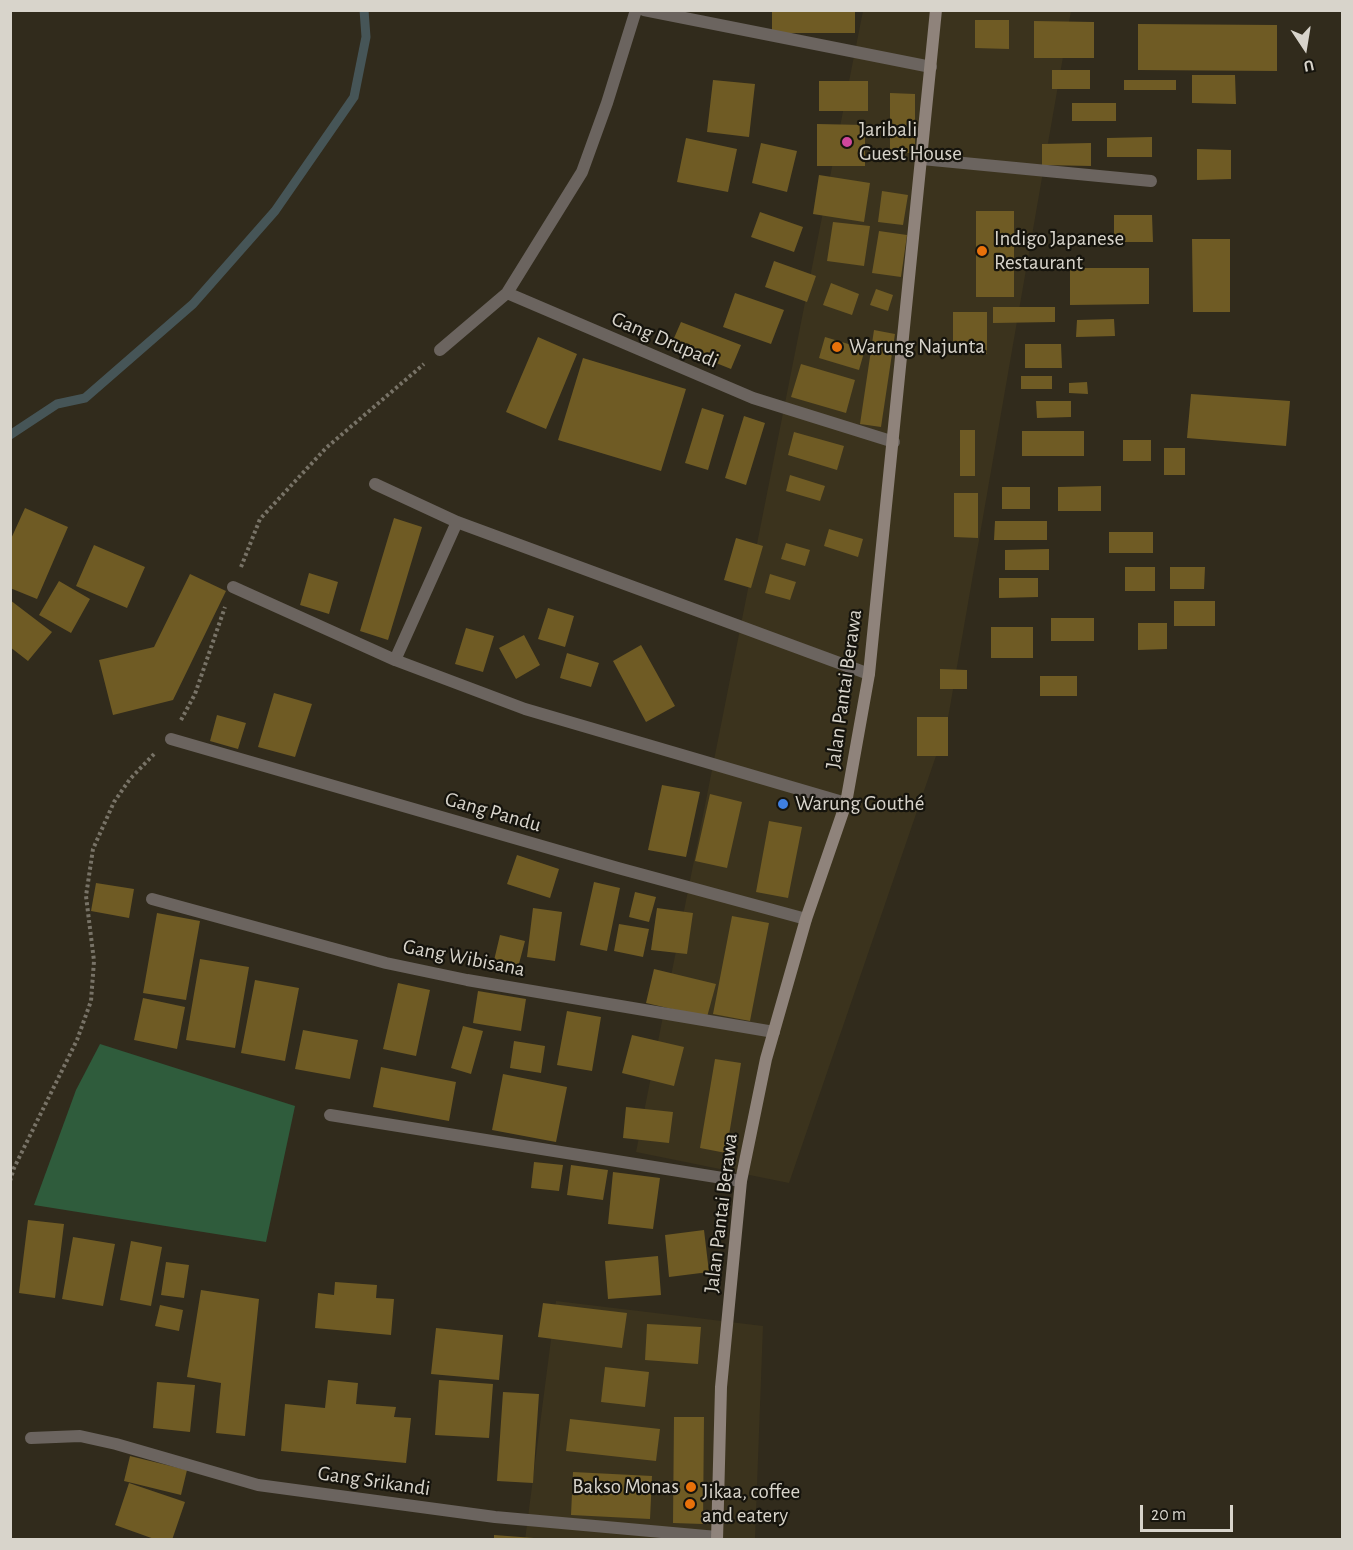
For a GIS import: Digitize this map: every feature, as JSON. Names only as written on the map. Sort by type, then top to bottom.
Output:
[{"type":"street","points":[[440,350],[507,293],[582,172],[608,103],[636,10]]},
{"type":"street","points":[[644,10],[931,67]]},
{"type":"street","name":"Jalan Pantai Berawa","points":[[717,1538],[721,1387],[741,1180],[774,1032],[806,919],[846,803],[869,674],[936,10]]},
{"type":"street","points":[[922,159],[1151,181]]},
{"type":"street","name":"Gang Drupadi","points":[[507,293],[753,398],[894,442]]},
{"type":"street","points":[[375,484],[457,522],[869,674]]},
{"type":"street","points":[[395,660],[457,522]]},
{"type":"street","points":[[233,587],[395,660],[525,709],[846,803]]},
{"type":"street","name":"Gang Pandu","points":[[171,739],[618,868],[806,919]]},
{"type":"street","name":"Gang Wibisana","points":[[152,899],[386,963],[432,973],[774,1032]]},
{"type":"street","points":[[330,1115],[741,1180]]},
{"type":"street","name":"Gang Srikandi","points":[[31,1438],[89,1438],[258,1485],[495,1517],[717,1538]]},
{"type":"shaded area","points":[[863,11],[1071,11],[947,724],[789,1183],[636,1152]]},
{"type":"shaded area","points":[[556,1301],[763,1326],[755,1539],[525,1540]]},
{"type":"green space","points":[[100,1044],[295,1106],[266,1242],[34,1205],[76,1090]]},
{"type":"building","points":[[772,10],[855,10],[855,33],[772,33]]},
{"type":"building","points":[[975,20],[1009,20],[1009,49],[975,48]]},
{"type":"building","points":[[1034,21],[1094,22],[1094,58],[1034,58]]},
{"type":"building","points":[[1138,24],[1277,25],[1277,71],[1138,70]]},
{"type":"building","points":[[1052,70],[1090,70],[1090,89],[1052,89]]},
{"type":"building","points":[[1192,75],[1235,75],[1236,104],[1192,103]]},
{"type":"building","points":[[713,80],[755,84],[749,137],[707,132]]},
{"type":"building","points":[[1124,80],[1176,80],[1176,90],[1124,90]]},
{"type":"building","points":[[819,81],[868,81],[868,111],[819,111]]},
{"type":"building","points":[[890,93],[915,94],[915,153],[890,153]]},
{"type":"building","points":[[1072,103],[1116,103],[1116,121],[1072,121]]},
{"type":"building","points":[[817,124],[865,125],[865,166],[817,166]]},
{"type":"building","points":[[1152,137],[1152,157],[1107,157],[1107,138]]},
{"type":"building","points":[[686,138],[737,149],[728,192],[677,182]]},
{"type":"building","points":[[761,143],[797,151],[787,192],[752,183]]},
{"type":"building","points":[[1091,143],[1091,166],[1042,165],[1042,144]]},
{"type":"building","points":[[1197,149],[1231,150],[1231,179],[1197,180]]},
{"type":"building","points":[[819,175],[870,183],[864,222],[813,214]]},
{"type":"building","points":[[882,191],[908,195],[903,225],[878,222]]},
{"type":"building","points":[[976,211],[1014,211],[1014,297],[976,297]]},
{"type":"building","points":[[760,212],[803,227],[794,252],[751,237]]},
{"type":"building","points":[[1114,215],[1152,215],[1153,242],[1114,242]]},
{"type":"building","points":[[833,222],[870,226],[864,266],[827,261]]},
{"type":"building","points":[[879,231],[907,235],[901,277],[872,273]]},
{"type":"building","points":[[1192,239],[1230,239],[1230,312],[1193,312]]},
{"type":"building","points":[[774,261],[816,276],[807,302],[765,287]]},
{"type":"building","points":[[1070,268],[1149,268],[1149,304],[1070,305]]},
{"type":"building","points":[[831,283],[859,294],[852,315],[823,305]]},
{"type":"building","points":[[876,289],[893,295],[888,311],[870,305]]},
{"type":"building","points":[[735,293],[784,310],[771,344],[723,327]]},
{"type":"building","points":[[993,307],[1055,307],[1055,322],[993,323]]},
{"type":"building","points":[[953,312],[987,312],[987,354],[953,354]]},
{"type":"building","points":[[1114,319],[1115,336],[1076,337],[1077,320]]},
{"type":"building","points":[[681,322],[741,345],[731,369],[671,345]]},
{"type":"building","points":[[874,330],[895,334],[881,427],[860,424]]},
{"type":"building","points":[[538,337],[577,354],[546,429],[506,412]]},
{"type":"building","points":[[825,337],[865,349],[859,370],[819,358]]},
{"type":"building","points":[[1025,344],[1061,344],[1062,368],[1025,368]]},
{"type":"building","points":[[583,358],[686,389],[661,471],[558,440]]},
{"type":"building","points":[[801,364],[855,380],[846,413],[791,397]]},
{"type":"building","points":[[1021,376],[1052,376],[1052,389],[1021,389]]},
{"type":"building","points":[[1087,382],[1088,394],[1069,393],[1069,383]]},
{"type":"building","points":[[1191,394],[1290,401],[1286,446],[1187,438]]},
{"type":"building","points":[[1036,401],[1071,401],[1071,417],[1037,418]]},
{"type":"building","points":[[702,408],[724,415],[708,470],[685,463]]},
{"type":"building","points":[[744,416],[765,423],[746,485],[725,478]]},
{"type":"building","points":[[960,430],[975,430],[975,476],[960,476]]},
{"type":"building","points":[[1022,431],[1084,431],[1084,456],[1022,456]]},
{"type":"building","points":[[794,432],[844,446],[837,470],[788,455]]},
{"type":"building","points":[[1123,440],[1151,440],[1151,461],[1123,461]]},
{"type":"building","points":[[1164,448],[1185,448],[1185,475],[1164,475]]},
{"type":"building","points":[[790,475],[825,486],[820,501],[786,491]]},
{"type":"building","points":[[1101,486],[1101,511],[1058,511],[1058,487]]},
{"type":"building","points":[[1002,487],[1030,487],[1030,509],[1002,509]]},
{"type":"building","points":[[954,493],[978,493],[978,538],[954,537]]},
{"type":"building","points":[[25,508],[68,527],[37,599],[10,588],[10,541]]},
{"type":"building","points":[[394,518],[422,527],[388,640],[360,631]]},
{"type":"building","points":[[995,521],[1047,521],[1047,540],[994,540]]},
{"type":"building","points":[[829,529],[863,539],[858,557],[824,546]]},
{"type":"building","points":[[1109,532],[1153,532],[1153,553],[1109,553]]},
{"type":"building","points":[[736,538],[763,546],[751,588],[724,580]]},
{"type":"building","points":[[786,543],[810,550],[805,566],[781,559]]},
{"type":"building","points":[[94,545],[145,567],[127,608],[76,586]]},
{"type":"building","points":[[1049,549],[1049,570],[1005,570],[1005,550]]},
{"type":"building","points":[[1125,567],[1155,567],[1155,591],[1125,591]]},
{"type":"building","points":[[1170,567],[1205,567],[1204,589],[1170,589]]},
{"type":"building","points":[[309,573],[338,582],[329,614],[300,605]]},
{"type":"building","points":[[190,574],[226,591],[173,700],[113,715],[99,660],[154,647]]},
{"type":"building","points":[[770,574],[796,582],[790,600],[765,593]]},
{"type":"building","points":[[999,578],[1038,578],[1038,597],[999,598]]},
{"type":"building","points":[[59,581],[90,599],[71,633],[39,615]]},
{"type":"building","points":[[10,600],[52,632],[28,661],[10,647]]},
{"type":"building","points":[[1174,601],[1215,601],[1215,626],[1174,626]]},
{"type":"building","points":[[548,608],[574,616],[565,647],[538,639]]},
{"type":"building","points":[[1051,618],[1094,618],[1094,641],[1051,641]]},
{"type":"building","points":[[1138,623],[1167,623],[1167,649],[1138,650]]},
{"type":"building","points":[[991,627],[1033,627],[1033,658],[991,658]]},
{"type":"building","points":[[466,628],[494,636],[483,672],[455,664]]},
{"type":"building","points":[[524,635],[540,665],[516,679],[499,648]]},
{"type":"building","points":[[641,645],[675,706],[646,722],[613,661]]},
{"type":"building","points":[[567,653],[599,663],[591,687],[560,678]]},
{"type":"building","points":[[940,669],[967,670],[967,689],[940,689]]},
{"type":"building","points":[[1040,676],[1077,676],[1077,696],[1040,696]]},
{"type":"building","points":[[274,693],[312,704],[295,757],[258,747]]},
{"type":"building","points":[[217,715],[246,723],[238,749],[210,741]]},
{"type":"building","points":[[917,717],[948,717],[948,756],[917,756]]},
{"type":"building","points":[[662,785],[700,792],[686,857],[648,850]]},
{"type":"building","points":[[710,794],[742,802],[727,868],[695,861]]},
{"type":"building","points":[[769,821],[802,827],[788,898],[756,892]]},
{"type":"building","points":[[517,855],[559,869],[550,898],[507,884]]},
{"type":"building","points":[[594,882],[620,888],[607,951],[580,945]]},
{"type":"building","points":[[96,883],[134,889],[129,918],[91,911]]},
{"type":"building","points":[[635,892],[656,897],[649,922],[629,917]]},
{"type":"building","points":[[533,908],[562,912],[555,961],[527,957]]},
{"type":"building","points":[[657,908],[693,913],[687,954],[651,950]]},
{"type":"building","points":[[157,913],[200,921],[186,1000],[143,993]]},
{"type":"building","points":[[732,916],[769,923],[750,1021],[713,1014]]},
{"type":"building","points":[[619,924],[649,929],[643,957],[614,951]]},
{"type":"building","points":[[500,935],[525,941],[516,975],[492,969]]},
{"type":"building","points":[[200,959],[249,967],[235,1048],[186,1040]]},
{"type":"building","points":[[654,969],[716,984],[707,1017],[646,1003]]},
{"type":"building","points":[[255,980],[299,988],[285,1061],[241,1053]]},
{"type":"building","points":[[398,983],[430,990],[416,1056],[383,1049]]},
{"type":"building","points":[[478,991],[526,999],[521,1031],[473,1023]]},
{"type":"building","points":[[143,998],[185,1007],[177,1049],[134,1040]]},
{"type":"building","points":[[567,1011],[601,1017],[592,1071],[557,1065]]},
{"type":"building","points":[[463,1026],[483,1031],[471,1074],[451,1068]]},
{"type":"building","points":[[303,1030],[358,1040],[350,1079],[295,1069]]},
{"type":"building","points":[[632,1035],[684,1047],[674,1086],[622,1073]]},
{"type":"building","points":[[514,1041],[545,1046],[541,1073],[510,1068]]},
{"type":"building","points":[[715,1059],[741,1063],[726,1153],[700,1148]]},
{"type":"building","points":[[381,1067],[456,1082],[449,1121],[373,1107]]},
{"type":"building","points":[[503,1074],[567,1087],[556,1142],[492,1130]]},
{"type":"building","points":[[626,1107],[673,1112],[669,1143],[623,1138]]},
{"type":"building","points":[[534,1162],[563,1165],[559,1191],[531,1188]]},
{"type":"building","points":[[571,1165],[608,1170],[603,1200],[567,1195]]},
{"type":"building","points":[[613,1172],[660,1178],[653,1229],[608,1224]]},
{"type":"building","points":[[28,1220],[64,1224],[55,1298],[19,1293]]},
{"type":"building","points":[[704,1230],[709,1272],[669,1277],[665,1235]]},
{"type":"building","points":[[73,1237],[115,1244],[103,1306],[62,1299]]},
{"type":"building","points":[[131,1241],[162,1247],[151,1306],[120,1300]]},
{"type":"building","points":[[658,1256],[661,1295],[608,1299],[605,1261]]},
{"type":"building","points":[[166,1262],[189,1265],[184,1298],[161,1295]]},
{"type":"building","points":[[335,1282],[377,1285],[376,1298],[394,1299],[391,1335],[315,1328],[318,1293],[334,1295]]},
{"type":"building","points":[[201,1290],[259,1299],[245,1436],[216,1433],[221,1383],[187,1377]]},
{"type":"building","points":[[543,1303],[627,1313],[622,1348],[538,1337]]},
{"type":"building","points":[[160,1305],[183,1310],[179,1331],[155,1326]]},
{"type":"building","points":[[647,1324],[701,1327],[698,1364],[645,1360]]},
{"type":"building","points":[[436,1328],[503,1335],[499,1380],[431,1374]]},
{"type":"building","points":[[605,1367],[649,1372],[645,1407],[601,1402]]},
{"type":"building","points":[[328,1380],[358,1383],[356,1404],[396,1407],[394,1417],[411,1418],[406,1463],[281,1451],[285,1404],[325,1408]]},
{"type":"building","points":[[439,1380],[493,1384],[489,1438],[435,1435]]},
{"type":"building","points":[[157,1382],[195,1385],[190,1432],[153,1428]]},
{"type":"building","points":[[503,1392],[539,1394],[533,1483],[497,1481]]},
{"type":"building","points":[[674,1417],[704,1417],[703,1524],[673,1523]]},
{"type":"building","points":[[570,1419],[660,1429],[656,1461],[566,1451]]},
{"type":"building","points":[[130,1456],[187,1470],[181,1495],[124,1481]]},
{"type":"building","points":[[573,1472],[652,1476],[650,1519],[571,1515]]},
{"type":"building","points":[[129,1483],[185,1502],[172,1540],[157,1540],[115,1525]]},
{"type":"building","points":[[494,1535],[534,1538],[534,1540],[494,1540]]},
{"type":"waterway","points":[[10,435],[57,404],[85,398],[193,304],[275,211],[354,97],[366,37],[364,10]]},
{"type":"place","name":"Jaribali Guest House","points":[[847,142]]},
{"type":"place","name":"Indigo Japanese Restaurant","points":[[982,251]]},
{"type":"place","name":"Warung Najunta","points":[[837,347]]},
{"type":"place","name":"Warung Gouthé","points":[[783,804]]},
{"type":"place","name":"Bakso Monas","points":[[691,1487]]},
{"type":"place","name":"Jikaa, coffee and eatery","points":[[690,1504]]}]
